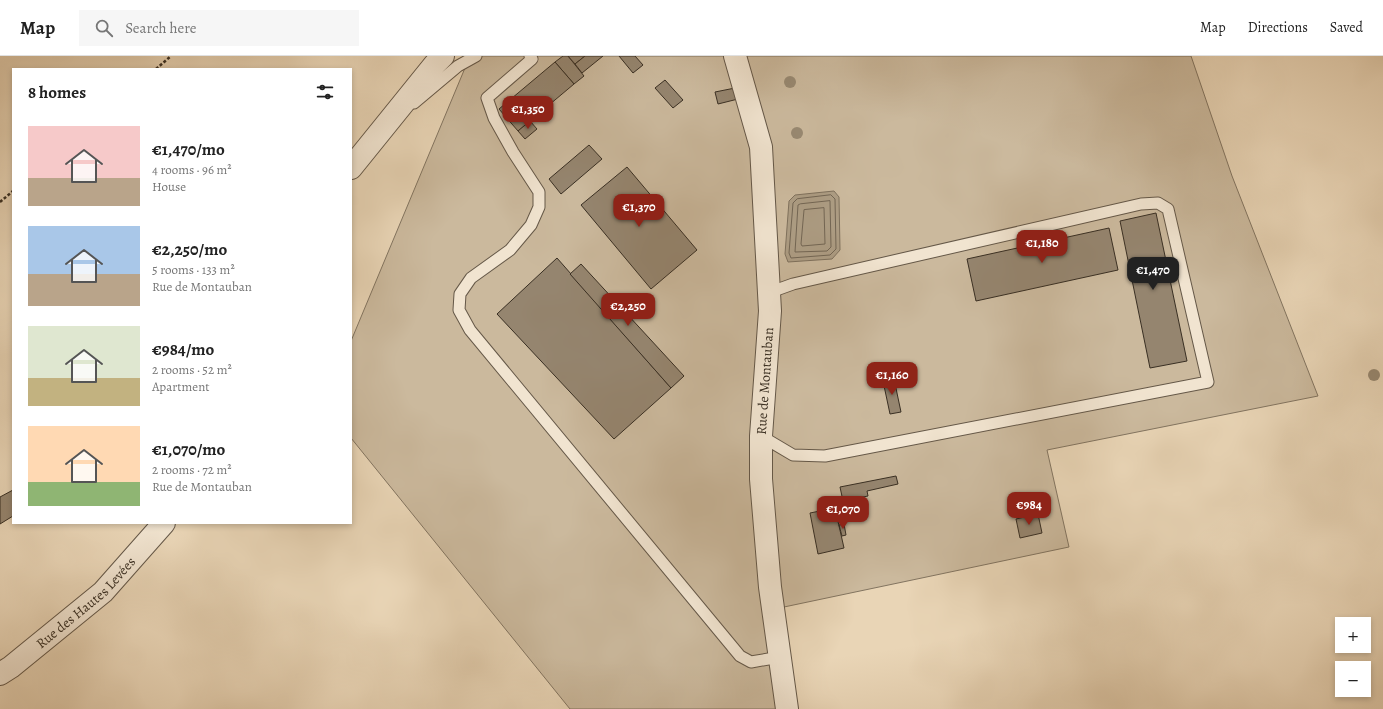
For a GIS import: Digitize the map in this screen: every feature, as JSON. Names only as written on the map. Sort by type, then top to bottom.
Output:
[{"type":"street","points":[[352,167],[443,56]]},
{"type":"street","name":"Rue de Montauban","points":[[735,56],[761,147],[770,311],[761,436],[761,479],[770,587],[787,709]]},
{"type":"street","name":"Rue des Hautes Levées","points":[[0,674],[11,667],[103,592],[163,524]]},
{"type":"lane","points":[[380,132],[458,66],[476,56]]},
{"type":"lane","points":[[530,56],[532,59],[487,98],[494,118],[513,152],[539,192],[540,207],[531,225],[510,250],[471,278],[460,294],[459,310],[470,330],[740,656],[751,662],[780,657]]},
{"type":"lane","points":[[761,436],[793,455],[825,456],[1208,382],[1168,209],[1158,203],[1141,204],[809,280],[768,293]]},
{"type":"path","points":[[157,68],[171,56]]},
{"type":"path","points":[[0,202],[12,192]]},
{"type":"shaded area","points":[[470,56],[1191,56],[1232,176],[1318,396],[1047,450],[1069,547],[765,611],[780,709],[570,709],[352,439],[352,339]]},
{"type":"water","points":[[834,191],[839,197],[840,250],[832,259],[788,262],[785,254],[789,201],[795,195]]},
{"type":"building","points":[[563,56],[568,56],[584,76],[574,84],[555,62]]},
{"type":"building","points":[[568,56],[585,56],[575,64]]},
{"type":"building","points":[[585,56],[603,56],[582,73],[575,64]]},
{"type":"building","points":[[619,56],[635,56],[643,65],[633,73]]},
{"type":"building","points":[[555,62],[574,84],[518,131],[499,109]]},
{"type":"building","points":[[665,80],[683,100],[673,108],[655,88]]},
{"type":"building","points":[[735,88],[738,99],[718,104],[715,92]]},
{"type":"building","points":[[530,121],[537,129],[525,139],[518,131]]},
{"type":"building","points":[[589,145],[602,159],[561,194],[549,179]]},
{"type":"building","points":[[627,167],[697,250],[651,289],[581,205]]},
{"type":"building","points":[[1156,213],[1187,361],[1150,368],[1120,221]]},
{"type":"building","points":[[1109,228],[1118,270],[976,301],[967,259]]},
{"type":"building","points":[[557,258],[671,388],[614,439],[497,314]]},
{"type":"building","points":[[581,264],[684,376],[671,388],[570,274]]},
{"type":"building","points":[[894,379],[901,412],[890,414],[883,381]]},
{"type":"building","points":[[896,476],[898,484],[867,491],[868,496],[843,501],[840,487]]},
{"type":"building","points":[[12,491],[12,517],[0,524],[0,497]]},
{"type":"building","points":[[835,508],[844,548],[818,554],[810,513]]},
{"type":"building","points":[[1038,514],[1042,533],[1020,538],[1016,519]]},
{"type":"building","points":[[844,524],[846,535],[842,536],[839,525]]}]
